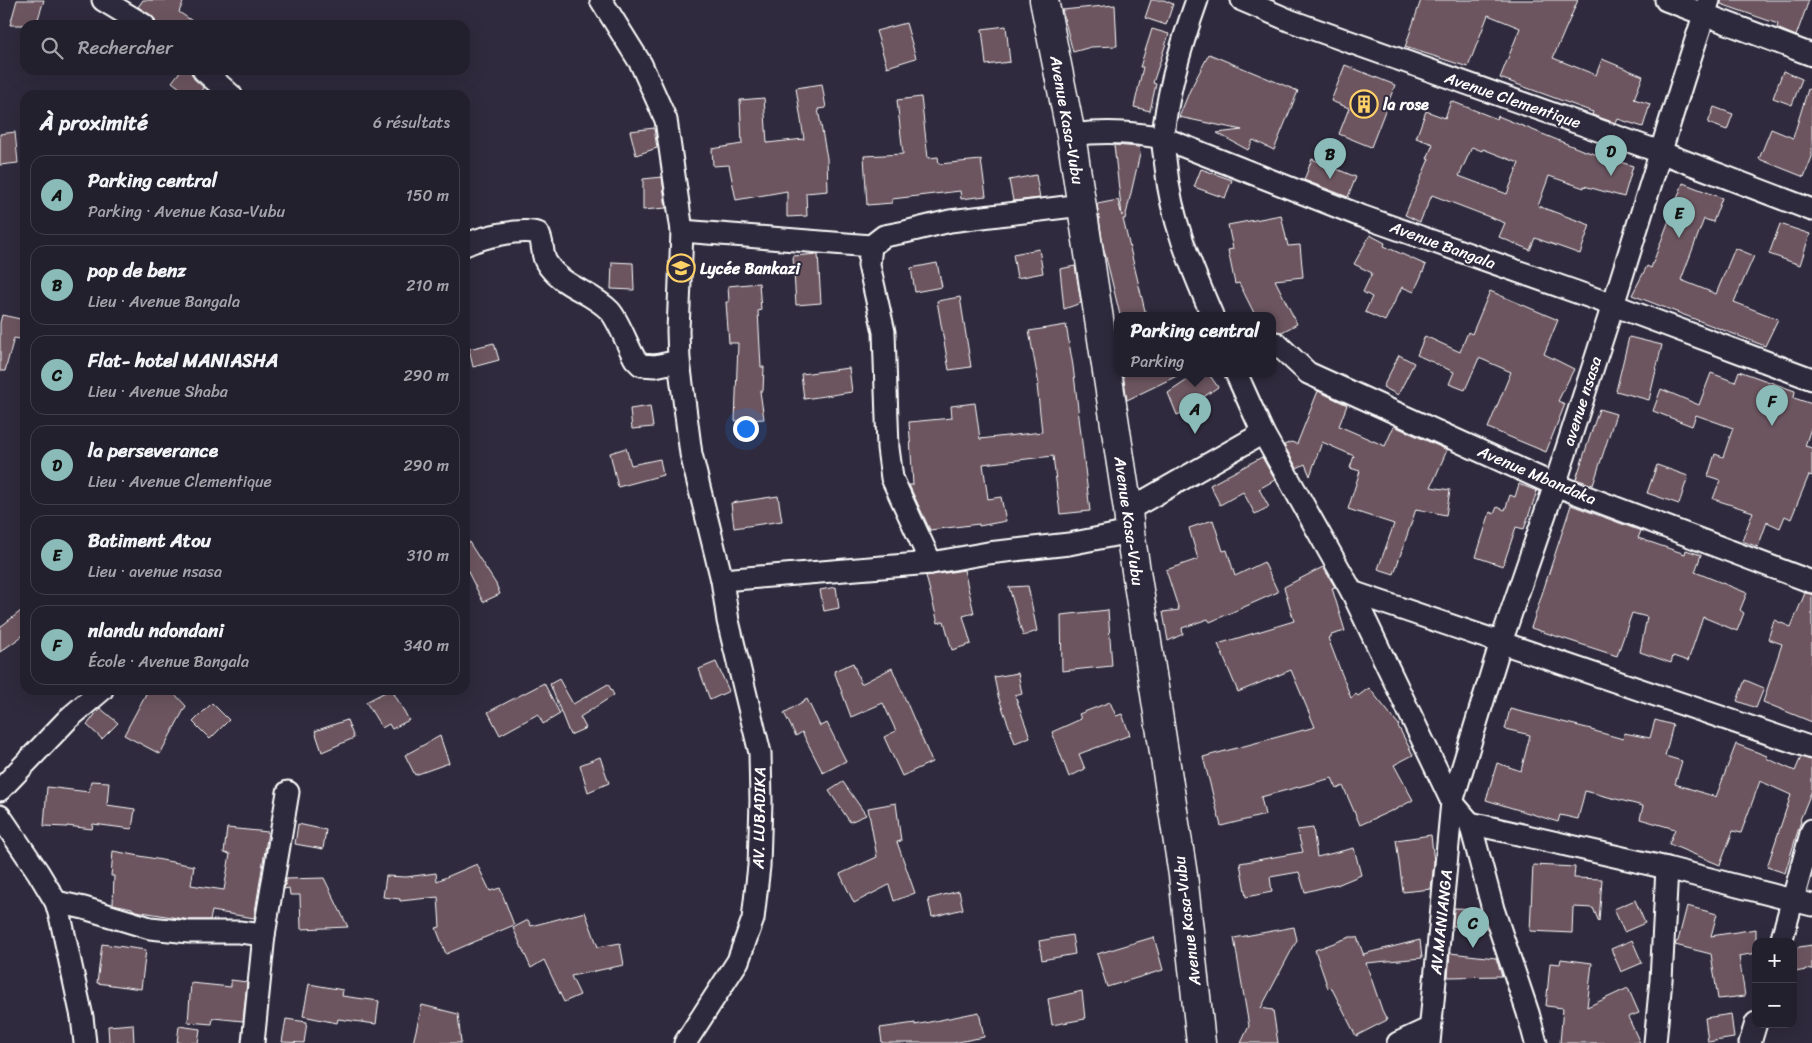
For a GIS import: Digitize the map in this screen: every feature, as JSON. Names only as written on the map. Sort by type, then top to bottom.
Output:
[{"type":"highway","name":"Avenue Kasa-Vubu","points":[[1044,0],[1071,135],[1082,205],[1182,875],[1200,1043]]},
{"type":"street","points":[[103,0],[136,20]]},
{"type":"street","name":"AV. LUBADIKA","points":[[601,0],[641,64],[666,120],[682,231],[678,332],[679,361],[691,454],[722,580],[728,621],[760,752],[759,866],[753,919],[738,961],[685,1043]]},
{"type":"street","points":[[1197,0],[1185,35],[1172,86],[1163,138],[1168,190],[1175,220],[1183,248],[1211,312]]},
{"type":"street","name":"Avenue Clementique","points":[[1242,0],[1300,25],[1660,152],[1812,210]]},
{"type":"street","points":[[1666,0],[1707,7],[1812,55]]},
{"type":"street","name":"avenue nsasa","points":[[1452,802],[1501,642],[1555,486],[1707,7]]},
{"type":"street","points":[[209,75],[226,90]]},
{"type":"street","name":"Avenue Bangala","points":[[1071,135],[1111,132],[1134,133],[1163,138],[1362,216],[1613,305],[1812,379]]},
{"type":"street","points":[[682,231],[871,246],[884,236],[950,221],[1082,205]]},
{"type":"street","points":[[470,243],[481,239],[519,232],[530,231],[538,233],[542,239],[546,262],[569,286],[593,298],[610,312],[635,359],[641,365],[655,366],[679,361]]},
{"type":"street","points":[[871,246],[869,266],[884,332],[888,448],[892,478],[931,562]]},
{"type":"street","name":"Avenue Mbandaka","points":[[1276,343],[1308,373],[1555,486],[1812,582]]},
{"type":"street","points":[[1238,377],[1263,433],[1352,592],[1452,802],[1470,823],[1493,909],[1528,1013],[1536,1043]]},
{"type":"street","points":[[722,580],[931,562],[988,553],[1069,544],[1129,521],[1263,433]]},
{"type":"street","points":[[1352,592],[1812,748]]},
{"type":"street","points":[[0,790],[68,719],[96,695]]},
{"type":"street","points":[[253,1043],[264,935],[288,792]]},
{"type":"street","name":"AV.MANIANGA","points":[[1430,1036],[1452,802]]},
{"type":"street","points":[[0,816],[56,902],[82,1017],[85,1043]]},
{"type":"street","points":[[1470,823],[1667,868],[1803,902]]},
{"type":"street","points":[[1783,938],[1803,902],[1812,830]]},
{"type":"street","points":[[1656,1043],[1667,868]]},
{"type":"street","points":[[56,902],[84,908],[150,928],[264,935]]},
{"type":"street","points":[[1750,1043],[1754,1028]]},
{"type":"street","points":[[1398,1043],[1430,1036]]},
{"type":"building","points":[[17,0],[44,0],[38,20],[20,20],[20,25],[10,25]]},
{"type":"building","points":[[143,0],[184,0],[179,12],[191,20],[155,20],[138,7]]},
{"type":"building","points":[[1151,0],[1164,0],[1173,4],[1166,25],[1145,18]]},
{"type":"building","points":[[1421,0],[1578,0],[1553,58],[1596,75],[1602,59],[1643,76],[1634,99],[1650,104],[1643,127],[1618,119],[1616,123],[1592,115],[1593,112],[1500,78],[1520,28],[1488,15],[1468,67],[1405,47]]},
{"type":"building","points":[[1721,0],[1809,0],[1796,36],[1777,28],[1778,24],[1721,4]]},
{"type":"building","points":[[1115,5],[1117,46],[1091,47],[1073,52],[1062,10]]},
{"type":"building","points":[[906,23],[916,58],[887,67],[876,31]]},
{"type":"building","points":[[1006,26],[1010,62],[986,65],[982,29]]},
{"type":"building","points":[[1152,29],[1169,34],[1153,83],[1156,84],[1150,111],[1134,107],[1143,67],[1140,67]]},
{"type":"building","points":[[1209,54],[1298,91],[1274,150],[1253,140],[1248,150],[1217,133],[1242,130],[1179,117],[1190,90]]},
{"type":"building","name":"la rose","points":[[1345,65],[1395,85],[1371,147],[1339,134],[1349,108],[1331,101]]},
{"type":"building","points":[[1783,71],[1802,79],[1792,105],[1773,98]]},
{"type":"building","points":[[177,75],[193,75],[194,79],[204,88],[203,90],[182,90],[172,82]]},
{"type":"building","points":[[822,84],[826,108],[818,109],[827,158],[828,191],[806,193],[807,216],[787,217],[787,191],[736,200],[729,165],[713,166],[712,149],[742,144],[740,100],[764,98],[767,143],[804,139],[796,88]]},
{"type":"building","points":[[1808,89],[1812,90],[1812,157],[1804,177],[1759,159],[1771,129],[1793,138]]},
{"type":"building","points":[[921,97],[928,158],[938,157],[939,164],[981,160],[986,196],[961,199],[960,191],[892,199],[892,203],[867,205],[864,156],[903,154],[897,100]]},
{"type":"building","points":[[1451,101],[1497,119],[1498,116],[1582,150],[1633,166],[1624,197],[1584,186],[1584,188],[1549,176],[1538,206],[1590,225],[1580,254],[1535,238],[1530,250],[1499,237],[1505,223],[1432,195],[1420,222],[1405,215],[1429,159],[1427,159],[1433,144],[1416,138],[1426,111],[1445,118]],"holes":[[[1472,147],[1482,151],[1483,149],[1519,163],[1507,194],[1459,176]]]},
{"type":"building","points":[[1714,107],[1733,114],[1727,130],[1708,123]]},
{"type":"building","points":[[654,128],[657,148],[636,155],[630,131]]},
{"type":"building","points":[[15,132],[18,163],[0,165],[0,134]]},
{"type":"building","points":[[1114,145],[1139,147],[1140,154],[1125,219],[1123,219],[1145,312],[1119,312],[1103,245],[1097,204],[1118,200],[1122,216]]},
{"type":"building","points":[[1312,159],[1356,177],[1348,197],[1304,180]]},
{"type":"building","points":[[1201,169],[1232,180],[1225,198],[1194,187]]},
{"type":"building","points":[[1036,175],[1040,198],[1013,201],[1009,180]]},
{"type":"building","points":[[662,177],[666,208],[643,210],[643,179]]},
{"type":"building","points":[[1683,183],[1722,198],[1713,222],[1704,219],[1681,280],[1716,294],[1735,248],[1754,256],[1734,302],[1778,319],[1765,346],[1632,295],[1647,266],[1651,268]]},
{"type":"building","points":[[1281,215],[1288,246],[1300,245],[1303,277],[1275,280],[1297,324],[1282,332],[1276,331],[1276,312],[1254,312],[1239,283],[1235,284],[1228,250],[1233,249],[1228,225]]},
{"type":"building","points":[[1780,224],[1810,234],[1800,265],[1769,254]]},
{"type":"building","points":[[1370,235],[1385,243],[1384,246],[1426,265],[1414,292],[1402,287],[1385,321],[1365,312],[1372,297],[1363,292],[1372,273],[1354,264]]},
{"type":"building","points":[[1039,249],[1043,273],[1017,278],[1013,254]]},
{"type":"building","points":[[818,254],[821,303],[796,305],[793,256]]},
{"type":"building","points":[[612,262],[633,263],[634,290],[611,289]]},
{"type":"building","points":[[937,263],[942,287],[915,292],[911,268]]},
{"type":"building","points":[[1075,266],[1081,303],[1064,309],[1060,269]]},
{"type":"building","points":[[759,283],[761,310],[758,311],[761,367],[764,367],[763,391],[760,391],[764,419],[735,421],[738,343],[729,343],[726,302],[729,302],[728,286]]},
{"type":"building","points":[[1490,291],[1558,320],[1544,354],[1574,369],[1558,401],[1565,404],[1546,452],[1488,428],[1511,372],[1479,358],[1465,390],[1449,384],[1454,372],[1417,355],[1425,336],[1460,352],[1468,332],[1472,334]]},
{"type":"building","points":[[960,297],[971,367],[949,370],[937,301]]},
{"type":"building","points":[[2,315],[20,319],[20,339],[14,338],[5,371],[0,371],[0,323]]},
{"type":"building","points":[[1066,325],[1073,366],[1090,511],[1060,514],[1053,456],[983,464],[988,499],[1001,497],[1006,521],[979,526],[979,524],[930,530],[909,485],[913,485],[909,422],[952,418],[951,406],[975,403],[980,439],[1042,432],[1037,385],[1039,385],[1029,331]]},
{"type":"building","points":[[1629,337],[1662,345],[1649,400],[1616,391]]},
{"type":"building","points":[[494,343],[499,360],[473,367],[470,349]]},
{"type":"building","points":[[1399,355],[1414,363],[1398,395],[1383,387]]},
{"type":"building","points":[[849,368],[852,392],[804,399],[801,374]]},
{"type":"building","points":[[1739,371],[1795,391],[1794,398],[1812,404],[1812,425],[1805,446],[1812,448],[1812,476],[1809,475],[1791,519],[1785,516],[1780,528],[1767,522],[1758,547],[1742,541],[1753,512],[1713,499],[1720,480],[1708,476],[1715,454],[1723,457],[1733,428],[1696,415],[1692,426],[1653,411],[1661,389],[1699,405],[1711,373],[1735,382]]},
{"type":"building","points":[[1124,377],[1175,377],[1127,400]]},
{"type":"building","points":[[1192,377],[1211,377],[1218,387],[1192,405],[1193,408],[1177,415],[1168,393]]},
{"type":"building","points":[[1318,391],[1347,405],[1339,426],[1385,446],[1394,426],[1447,450],[1431,487],[1450,490],[1446,515],[1416,509],[1394,574],[1378,569],[1394,524],[1348,509],[1360,471],[1350,468],[1354,456],[1322,442],[1310,476],[1305,464],[1297,468],[1284,445],[1291,442],[1297,444]]},
{"type":"building","points":[[650,406],[653,427],[632,429],[630,409]]},
{"type":"building","points":[[1599,409],[1616,414],[1593,485],[1576,479]]},
{"type":"building","points":[[626,448],[631,465],[660,459],[663,475],[618,487],[610,453]]},
{"type":"building","points":[[1262,457],[1275,480],[1259,489],[1269,507],[1255,514],[1243,492],[1220,505],[1210,485]]},
{"type":"building","points":[[1657,465],[1688,476],[1679,504],[1647,493]]},
{"type":"building","points":[[1519,484],[1537,491],[1524,529],[1516,527],[1503,566],[1476,557],[1490,512],[1494,514],[1497,507],[1505,510],[1510,495],[1515,497]]},
{"type":"building","points":[[778,496],[782,521],[734,528],[731,503]]},
{"type":"building","points":[[1571,505],[1641,531],[1638,538],[1685,554],[1686,550],[1701,555],[1695,572],[1747,593],[1740,610],[1744,613],[1737,631],[1703,617],[1688,661],[1673,656],[1671,663],[1640,652],[1647,617],[1632,613],[1617,656],[1531,628]]},
{"type":"building","points":[[1213,520],[1223,551],[1227,550],[1235,576],[1264,562],[1278,592],[1210,622],[1208,619],[1182,628],[1183,634],[1168,641],[1163,612],[1179,610],[1166,570],[1198,559],[1189,528]]},
{"type":"building","points":[[470,544],[496,584],[500,594],[483,602],[470,576]]},
{"type":"building","points":[[1323,567],[1335,587],[1332,588],[1345,631],[1331,635],[1328,638],[1351,698],[1356,694],[1358,696],[1369,688],[1399,725],[1413,755],[1394,765],[1413,800],[1360,825],[1343,786],[1337,789],[1332,778],[1261,797],[1265,815],[1221,826],[1203,757],[1315,727],[1291,670],[1238,692],[1218,644],[1294,621],[1284,587]]},
{"type":"building","points":[[964,570],[974,613],[963,616],[971,644],[952,650],[944,621],[938,623],[926,576]]},
{"type":"building","points":[[1028,586],[1037,631],[1023,636],[1009,587]]},
{"type":"building","points":[[836,587],[839,608],[824,611],[820,590]]},
{"type":"building","points":[[1805,593],[1812,594],[1812,722],[1763,702],[1782,644],[1768,639],[1774,620],[1791,627]]},
{"type":"building","points":[[1108,610],[1112,666],[1062,671],[1061,615]]},
{"type":"building","points":[[20,612],[20,638],[0,652],[0,627]]},
{"type":"building","points":[[716,662],[729,691],[710,700],[699,669]]},
{"type":"building","points":[[853,663],[861,684],[892,668],[932,762],[902,776],[884,737],[896,731],[883,703],[851,717],[834,671]]},
{"type":"building","points":[[1018,673],[1022,694],[1015,696],[1030,737],[1015,743],[998,696],[994,677]]},
{"type":"building","points":[[559,679],[573,704],[608,684],[614,695],[580,717],[586,728],[570,735],[550,684]]},
{"type":"building","points":[[1745,680],[1764,688],[1756,708],[1737,701]]},
{"type":"building","points":[[544,683],[560,714],[543,724],[538,714],[500,735],[488,712]]},
{"type":"building","points":[[145,695],[176,695],[186,706],[160,754],[124,735]]},
{"type":"building","points":[[379,695],[395,695],[409,720],[392,729],[389,724],[382,728],[366,702]]},
{"type":"building","points":[[807,699],[820,726],[827,723],[846,761],[823,773],[802,732],[796,736],[784,713]]},
{"type":"building","points":[[1110,702],[1116,716],[1122,714],[1130,735],[1079,754],[1085,769],[1069,777],[1052,732],[1081,719],[1079,714]]},
{"type":"building","points":[[212,703],[229,720],[210,739],[193,722]]},
{"type":"building","points":[[100,708],[118,723],[102,739],[87,725]]},
{"type":"building","points":[[1510,709],[1623,739],[1624,733],[1650,738],[1655,720],[1673,725],[1665,756],[1682,761],[1675,784],[1716,797],[1736,744],[1767,756],[1766,758],[1795,771],[1801,757],[1812,760],[1812,790],[1800,820],[1785,873],[1767,867],[1791,795],[1760,781],[1741,833],[1733,831],[1720,865],[1669,844],[1675,829],[1640,819],[1643,806],[1585,791],[1578,819],[1560,815],[1558,822],[1486,800],[1497,763],[1521,771],[1530,735],[1505,729]]},
{"type":"building","points":[[347,720],[354,738],[322,752],[315,731]]},
{"type":"building","points":[[440,736],[449,763],[415,775],[405,755]]},
{"type":"building","points":[[600,757],[609,783],[588,792],[580,765]]},
{"type":"building","points":[[91,781],[109,782],[107,805],[135,809],[132,829],[93,824],[92,829],[44,826],[47,787],[89,792]]},
{"type":"building","points":[[843,782],[866,815],[850,822],[829,791]]},
{"type":"building","points":[[896,803],[901,841],[897,842],[915,893],[894,901],[889,885],[854,903],[840,874],[877,857],[868,808]]},
{"type":"building","points":[[298,824],[326,830],[323,849],[295,844]]},
{"type":"building","points":[[227,828],[268,832],[254,918],[212,911],[210,920],[190,920],[136,911],[132,908],[113,904],[114,876],[111,876],[113,851],[194,866],[191,885],[224,890],[230,854],[224,853]]},
{"type":"building","points":[[1313,828],[1317,857],[1354,848],[1361,875],[1337,885],[1305,892],[1299,872],[1270,877],[1272,892],[1246,897],[1240,863],[1303,852],[1297,830]]},
{"type":"building","points":[[1431,835],[1434,862],[1431,889],[1403,892],[1396,840]]},
{"type":"building","points":[[477,864],[490,891],[500,888],[514,925],[446,954],[436,928],[440,927],[438,897],[400,901],[400,899],[383,897],[386,876],[406,877],[436,873],[437,881]]},
{"type":"building","points":[[1533,865],[1575,867],[1574,878],[1602,879],[1599,922],[1593,908],[1573,907],[1572,933],[1530,931]]},
{"type":"building","points":[[324,878],[348,927],[301,929],[300,895],[290,895],[289,888],[284,889],[286,879]]},
{"type":"building","points":[[959,891],[963,909],[932,917],[928,899]]},
{"type":"building","points":[[1635,900],[1645,923],[1624,932],[1614,909]]},
{"type":"building","points":[[1687,906],[1717,914],[1711,936],[1756,929],[1756,938],[1752,938],[1752,954],[1739,956],[1745,996],[1718,999],[1711,954],[1675,945],[1678,941]]},
{"type":"building","points":[[1454,908],[1480,909],[1486,928],[1453,926]]},
{"type":"building","points":[[585,912],[598,947],[620,943],[624,965],[571,976],[580,995],[564,1002],[544,960],[531,968],[513,928],[528,920],[531,926]]},
{"type":"building","points":[[1294,927],[1297,940],[1261,1008],[1273,1010],[1278,1043],[1241,1043],[1249,1026],[1234,938]]},
{"type":"building","points":[[1072,935],[1075,954],[1042,960],[1039,941]]},
{"type":"building","points":[[1154,937],[1163,970],[1107,987],[1097,954]]},
{"type":"building","points":[[1350,937],[1357,937],[1363,954],[1420,940],[1422,958],[1366,963],[1387,1020],[1356,1036],[1331,987],[1328,988],[1315,950]]},
{"type":"building","points":[[1632,940],[1642,963],[1621,972],[1611,949]]},
{"type":"building","points":[[102,944],[146,950],[141,989],[97,983]]},
{"type":"building","points":[[1812,945],[1812,969],[1797,972],[1797,947]]},
{"type":"building","points":[[1450,953],[1496,958],[1502,976],[1448,977]]},
{"type":"building","points":[[1561,959],[1592,963],[1587,1007],[1628,988],[1639,1013],[1628,1017],[1640,1043],[1560,1043],[1563,1008],[1546,1006],[1550,963],[1560,964]]},
{"type":"building","points":[[231,980],[247,982],[243,1021],[213,1018],[212,1024],[188,1022],[191,983],[231,987]]},
{"type":"building","points":[[309,984],[343,990],[342,996],[379,1001],[376,1024],[338,1019],[337,1023],[303,1016]]},
{"type":"building","points":[[1082,991],[1085,1019],[1052,1025],[1048,999]]},
{"type":"building","points":[[422,1005],[458,1014],[461,1043],[413,1043]]},
{"type":"building","points":[[979,1012],[984,1037],[953,1043],[882,1043],[880,1028],[915,1023],[915,1025]]},
{"type":"building","points":[[1731,1014],[1734,1038],[1708,1042],[1705,1018]]},
{"type":"building","points":[[286,1019],[307,1022],[304,1043],[282,1042]]},
{"type":"building","points":[[133,1024],[134,1043],[109,1043],[108,1026]]},
{"type":"building","points":[[179,1026],[200,1029],[198,1043],[177,1043]]},
{"type":"place","name":"la rose","points":[[1364,104]]},
{"type":"place","name":"la perseverance","points":[[1611,176]]},
{"type":"place","name":"pop de benz","points":[[1330,179]]},
{"type":"place","name":"Batiment Atou","points":[[1679,238]]},
{"type":"place","name":"Lycée Bankazi","points":[[681,268]]},
{"type":"place","name":"nlandu ndondani","points":[[1772,426]]},
{"type":"place","name":"Parking central","points":[[1195,434]]},
{"type":"place","name":"Flat- hotel MANIASHA","points":[[1473,948]]}]
